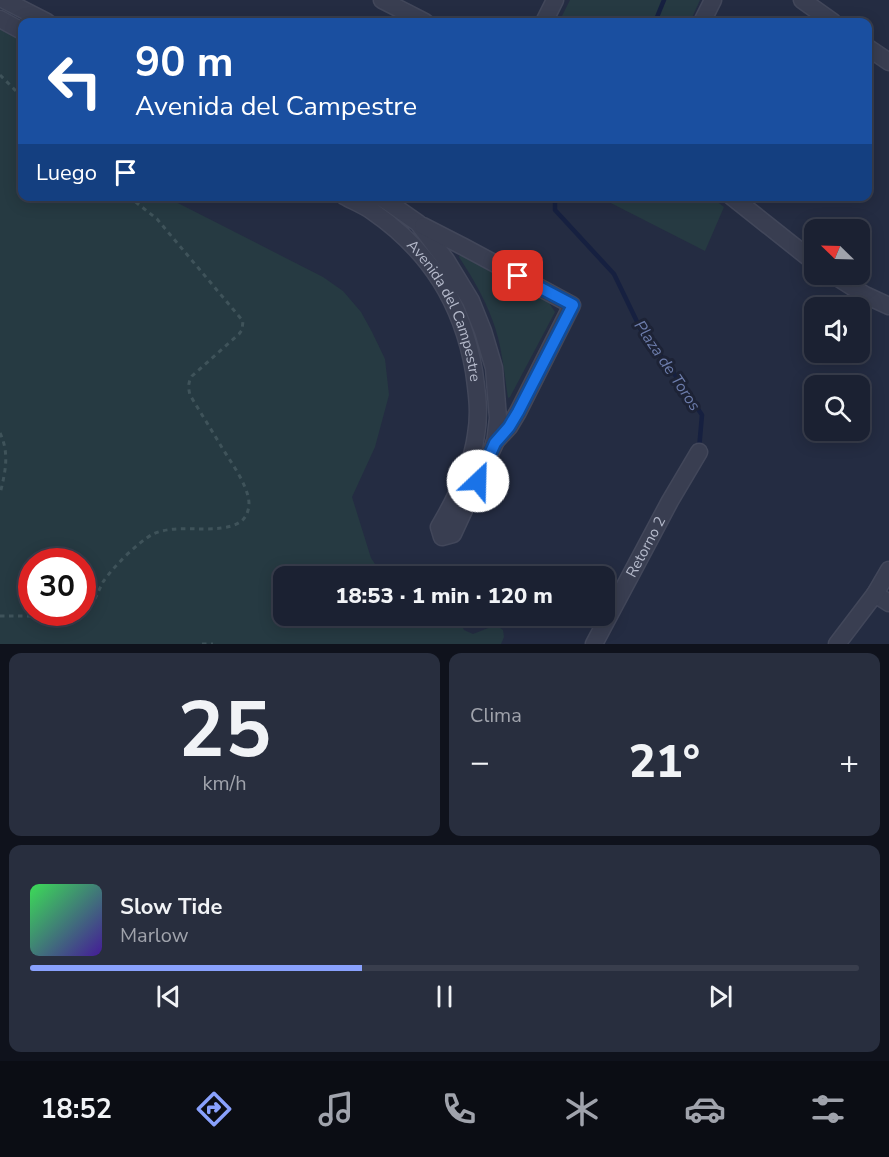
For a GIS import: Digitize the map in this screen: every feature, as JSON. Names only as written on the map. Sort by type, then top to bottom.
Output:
[{"type":"street","points":[[4,0],[39,18]]},
{"type":"street","points":[[382,0],[417,18]]},
{"type":"street","points":[[546,18],[555,0]]},
{"type":"street","points":[[704,18],[713,0]]},
{"type":"street","points":[[802,0],[827,18]]},
{"type":"street","points":[[0,19],[18,29]]},
{"type":"street","points":[[872,50],[889,62]]},
{"type":"street","name":"Avenida del Campestre","points":[[354,201],[371,210],[406,238],[464,305],[483,331],[494,368],[498,418],[495,443],[453,534],[442,537],[440,527],[470,462],[476,435],[479,401],[464,305],[446,260],[418,223]]},
{"type":"street","name":"Avenida del Campestre","points":[[386,201],[418,223],[573,305],[509,427],[495,443],[470,462]]},
{"type":"street","points":[[737,201],[804,254]]},
{"type":"street","points":[[849,285],[889,306]]},
{"type":"street","name":"Retorno 2","points":[[594,644],[664,512],[699,452]]},
{"type":"street","points":[[837,644],[882,598],[889,570]]},
{"type":"path","points":[[0,75],[18,94]]},
{"type":"path","points":[[96,596],[113,568],[152,535],[163,531],[237,525],[243,520],[249,506],[248,495],[241,479],[188,389],[192,376],[239,334],[243,321],[157,219],[134,201]]},
{"type":"path","points":[[0,433],[4,441],[7,467],[0,494]]},
{"type":"path","points":[[0,616],[18,616]]},
{"type":"path","points":[[202,644],[213,644]]},
{"type":"shaded area","points":[[570,0],[700,0],[692,18],[561,18]]},
{"type":"shaded area","points":[[0,24],[18,33],[18,201],[174,201],[323,277],[343,291],[361,312],[385,359],[389,395],[375,447],[352,497],[371,558],[376,566],[273,566],[273,626],[462,626],[464,630],[473,634],[497,626],[503,630],[504,637],[501,644],[0,644]]},
{"type":"shaded area","points":[[607,201],[716,201],[724,207],[705,251]]},
{"type":"shaded area","points":[[461,253],[544,295],[555,312],[508,398],[498,338],[489,311],[459,257]]},
{"type":"waterway","name":"Plaza de Toros","points":[[657,18],[664,0]]},
{"type":"waterway","name":"Plaza de Toros","points":[[555,201],[555,210],[614,274],[642,332],[671,369],[702,415],[699,449]]},
{"type":"route","points":[[478,481],[495,443],[518,412],[573,305],[518,276]]}]
